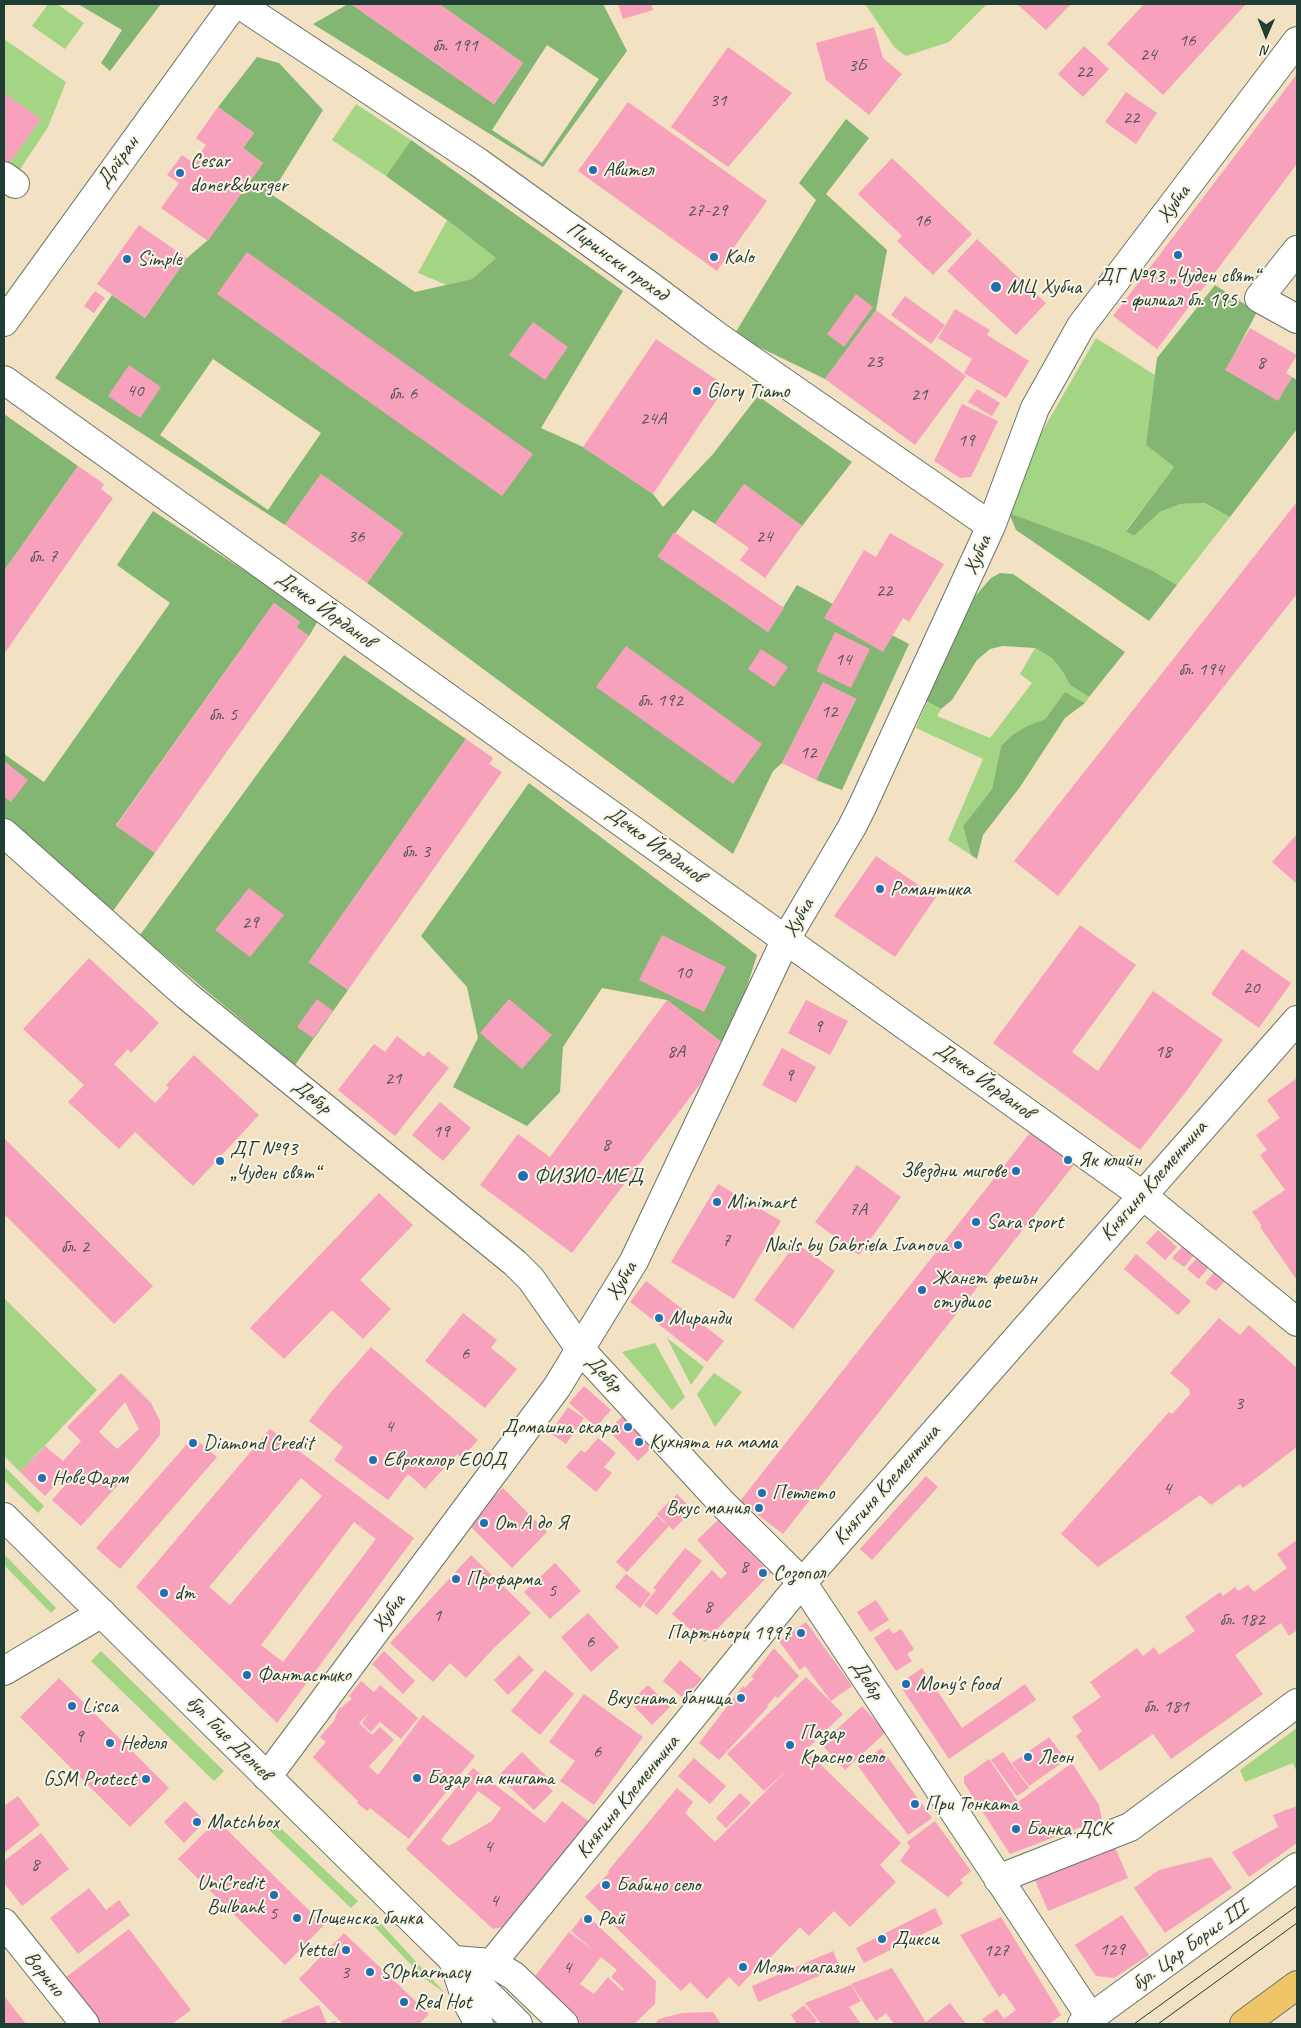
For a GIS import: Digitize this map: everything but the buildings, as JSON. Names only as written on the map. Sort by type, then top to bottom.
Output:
[{"type":"main road","points":[[1244,2024],[1297,1985]]},
{"type":"street","name":"Дойран","points":[[4,322],[234,4]]},
{"type":"street","name":"Пирински проход","points":[[239,4],[478,162],[717,336],[991,526]]},
{"type":"street","name":"Хубча","points":[[267,1776],[557,1387],[639,1252],[786,939],[852,827],[991,526],[1035,408],[1081,326],[1297,41]]},
{"type":"street","points":[[1297,250],[1259,298],[1297,319]]},
{"type":"street","name":"Дечко Йорданов","points":[[4,380],[1142,1195],[1297,1322]]},
{"type":"street","name":"Дебър","points":[[4,834],[194,1001],[515,1263],[531,1279],[545,1296],[580,1349],[722,1503],[802,1582],[998,1879],[1086,2021]]},
{"type":"street","name":"Княгиня Клементина","points":[[492,1963],[802,1582],[1297,1020]]},
{"type":"street","name":"бул. Гоце Делчев","points":[[4,1517],[518,2024]]},
{"type":"street","points":[[4,1671],[102,1613]]},
{"type":"street","points":[[998,1879],[1130,1826],[1297,1703]]},
{"type":"street","name":"бул. Цар Борис III","points":[[1086,2021],[1297,1867]]},
{"type":"street","name":"Ворино","points":[[4,1923],[85,2024]]},
{"type":"street","points":[[453,1960],[492,1963],[514,1976],[564,2024]]},
{"type":"street","name":"бул. Гоце Делчев","points":[[453,1960],[467,2002],[480,2024]]},
{"type":"green space","points":[[48,4],[57,4],[84,23],[65,49],[32,26]]},
{"type":"green space","points":[[78,4],[161,4],[110,71],[101,63],[122,30]]},
{"type":"green space","points":[[351,4],[494,104],[523,63],[439,4],[603,4],[627,51],[543,167],[313,24]],"holes":[[[547,45],[599,79],[542,163],[492,130]]]},
{"type":"green space","points":[[865,4],[987,4],[949,42],[906,56],[895,48]]},
{"type":"green space","points":[[4,39],[66,82],[48,127],[19,171],[9,164],[40,119],[4,93]]},
{"type":"green space","points":[[257,57],[279,63],[323,110],[271,194],[415,292],[472,279],[496,258],[386,176],[411,140],[623,291],[541,428],[583,447],[653,494],[663,507],[713,454],[758,396],[852,462],[802,526],[744,484],[715,524],[693,510],[658,556],[768,632],[797,585],[909,644],[842,790],[816,780],[856,699],[823,683],[782,763],[773,771],[733,854],[367,583],[403,533],[321,474],[285,525],[55,378],[112,295],[145,318],[187,258],[208,240],[263,163],[243,148],[254,133],[218,107]],"holes":[[[213,359],[321,433],[268,510],[160,435]]]},
{"type":"green space","points":[[356,104],[411,140],[386,176],[332,140]]},
{"type":"green space","points":[[846,119],[869,138],[826,194],[887,250],[876,310],[825,379],[734,335],[816,200],[799,183]]},
{"type":"green space","points":[[447,220],[496,258],[472,279],[447,285],[418,273]]},
{"type":"green space","points":[[1215,285],[1257,312],[1226,370],[1278,400],[1292,377],[1297,380],[1297,429],[1230,517],[1204,503],[1180,504],[1160,512],[1134,536],[1126,531],[1174,467],[1146,445],[1157,358]]},
{"type":"green space","points":[[1096,338],[1155,375],[1146,445],[1174,467],[1126,530],[1134,536],[1160,512],[1180,504],[1203,503],[1230,517],[1177,585],[1153,571],[1101,547],[1009,513],[1035,444]]},
{"type":"green space","points":[[4,414],[78,466],[4,571]]},
{"type":"green space","points":[[153,511],[319,619],[309,636],[296,627],[300,622],[274,603],[116,825],[155,853],[110,915],[4,820],[4,754],[44,782],[170,603],[117,565]]},
{"type":"green space","points":[[1009,513],[1101,547],[1153,571],[1177,585],[1149,621],[1016,530]]},
{"type":"green space","points":[[1000,573],[1013,574],[1125,652],[1089,697],[1070,685],[1052,658],[1035,648],[1003,646],[990,649],[977,660],[952,700],[941,709],[924,700],[971,601],[991,578]]},
{"type":"green space","points":[[1035,648],[1052,658],[1070,685],[1089,697],[1085,703],[1065,692],[1045,719],[1027,726],[1012,735],[1001,746],[992,789],[963,826],[971,855],[948,840],[983,759],[916,728],[927,702],[941,709],[937,716],[990,738],[1032,683],[1020,674]]},
{"type":"green space","points":[[344,655],[466,739],[309,962],[348,990],[295,1065],[140,935]]},
{"type":"green space","points":[[1065,692],[1085,703],[1065,718],[1020,787],[983,835],[977,859],[971,855],[963,826],[992,789],[1001,746],[1012,735],[1027,726],[1045,719]]},
{"type":"green space","points":[[529,783],[757,955],[728,1047],[667,1000],[602,988],[563,1047],[560,1092],[527,1126],[453,1087],[478,1038],[467,987],[421,936]]},
{"type":"green space","points":[[4,1298],[97,1390],[20,1472],[4,1456]]},
{"type":"green space","points":[[667,1338],[704,1367],[691,1385]]},
{"type":"green space","points":[[655,1343],[685,1397],[672,1410],[622,1352]]},
{"type":"green space","points":[[714,1373],[742,1392],[715,1427],[697,1394]]},
{"type":"green space","points":[[4,1466],[44,1506],[38,1513],[4,1480]]},
{"type":"green space","points":[[4,1554],[56,1608],[51,1613],[4,1565]]},
{"type":"green space","points":[[101,1651],[224,1771],[214,1781],[91,1661]]},
{"type":"green space","points":[[1297,1728],[1297,1772],[1293,1763],[1245,1782],[1240,1770]]},
{"type":"green space","points":[[272,1820],[358,1901],[351,1908],[266,1827]]},
{"type":"green space","points":[[372,1914],[445,1993],[424,1978],[367,1919]]},
{"type":"tram line","points":[[1134,2024],[1297,1906]]},
{"type":"tram line","points":[[1158,2024],[1297,1923]]},
{"type":"place","name":"Авител","points":[[593,170]]},
{"type":"place","name":"Cesar doner&burger","points":[[180,173]]},
{"type":"place","name":"ДГ №93 „Чуден свят“ - филиал бл. 195","points":[[1178,255]]},
{"type":"place","name":"Kalo","points":[[714,257]]},
{"type":"place","name":"Simple","points":[[127,259]]},
{"type":"place","name":"МЦ Хубча","points":[[996,287]]},
{"type":"place","name":"Glory Tiamo","points":[[697,391]]},
{"type":"place","name":"Романтика","points":[[880,889]]},
{"type":"place","name":"Як клийн","points":[[1068,1160]]},
{"type":"place","name":"ДГ №93 „Чуден свят“","points":[[220,1161]]},
{"type":"place","name":"Звездни мигове","points":[[1016,1171]]},
{"type":"place","name":"ФИЗИО-МЕД","points":[[523,1176]]},
{"type":"place","name":"Minimart","points":[[717,1202]]},
{"type":"place","name":"Sara sport","points":[[976,1222]]},
{"type":"place","name":"Nails by Gabriela Ivanova","points":[[958,1245]]},
{"type":"place","name":"Жанет фешън студиос","points":[[922,1290]]},
{"type":"place","name":"Миранди","points":[[659,1318]]},
{"type":"place","name":"Домашна скара","points":[[628,1427]]},
{"type":"place","name":"Кухнята на мама","points":[[639,1442]]},
{"type":"place","name":"Diamond Credit","points":[[193,1443]]},
{"type":"place","name":"Евроколор ЕООД","points":[[373,1460]]},
{"type":"place","name":"НовеФарм","points":[[42,1478]]},
{"type":"place","name":"Петлето","points":[[762,1493]]},
{"type":"place","name":"Вкус мания","points":[[759,1508]]},
{"type":"place","name":"От А до Я","points":[[484,1523]]},
{"type":"place","name":"Созопол","points":[[763,1573]]},
{"type":"place","name":"Профарма","points":[[456,1579]]},
{"type":"place","name":"dm","points":[[164,1593]]},
{"type":"place","name":"Партньори 1997","points":[[801,1633]]},
{"type":"place","name":"Фантастико","points":[[247,1675]]},
{"type":"place","name":"Mony's food","points":[[906,1684]]},
{"type":"place","name":"Вкусната баница","points":[[741,1698]]},
{"type":"place","name":"Lisca","points":[[72,1706]]},
{"type":"place","name":"Неделя","points":[[110,1743]]},
{"type":"place","name":"Пазар Красно село","points":[[790,1745]]},
{"type":"place","name":"Леон","points":[[1028,1757]]},
{"type":"place","name":"Базар на книгата","points":[[417,1778]]},
{"type":"place","name":"GSM Protect","points":[[146,1779]]},
{"type":"place","name":"При Тонката","points":[[915,1804]]},
{"type":"place","name":"Matchbox","points":[[197,1822]]},
{"type":"place","name":"Банка ДСК","points":[[1016,1829]]},
{"type":"place","name":"Бабино село","points":[[606,1885]]},
{"type":"place","name":"UniCredit Bulbank","points":[[274,1895]]},
{"type":"place","name":"Пощенска банка","points":[[297,1918]]},
{"type":"place","name":"Рай","points":[[588,1919]]},
{"type":"place","name":"Дикси","points":[[882,1939]]},
{"type":"place","name":"Yettel","points":[[346,1950]]},
{"type":"place","name":"Моят магазин","points":[[743,1967]]},
{"type":"place","name":"SOpharmacy","points":[[370,1972]]},
{"type":"place","name":"Red Hot","points":[[404,2002]]}]
